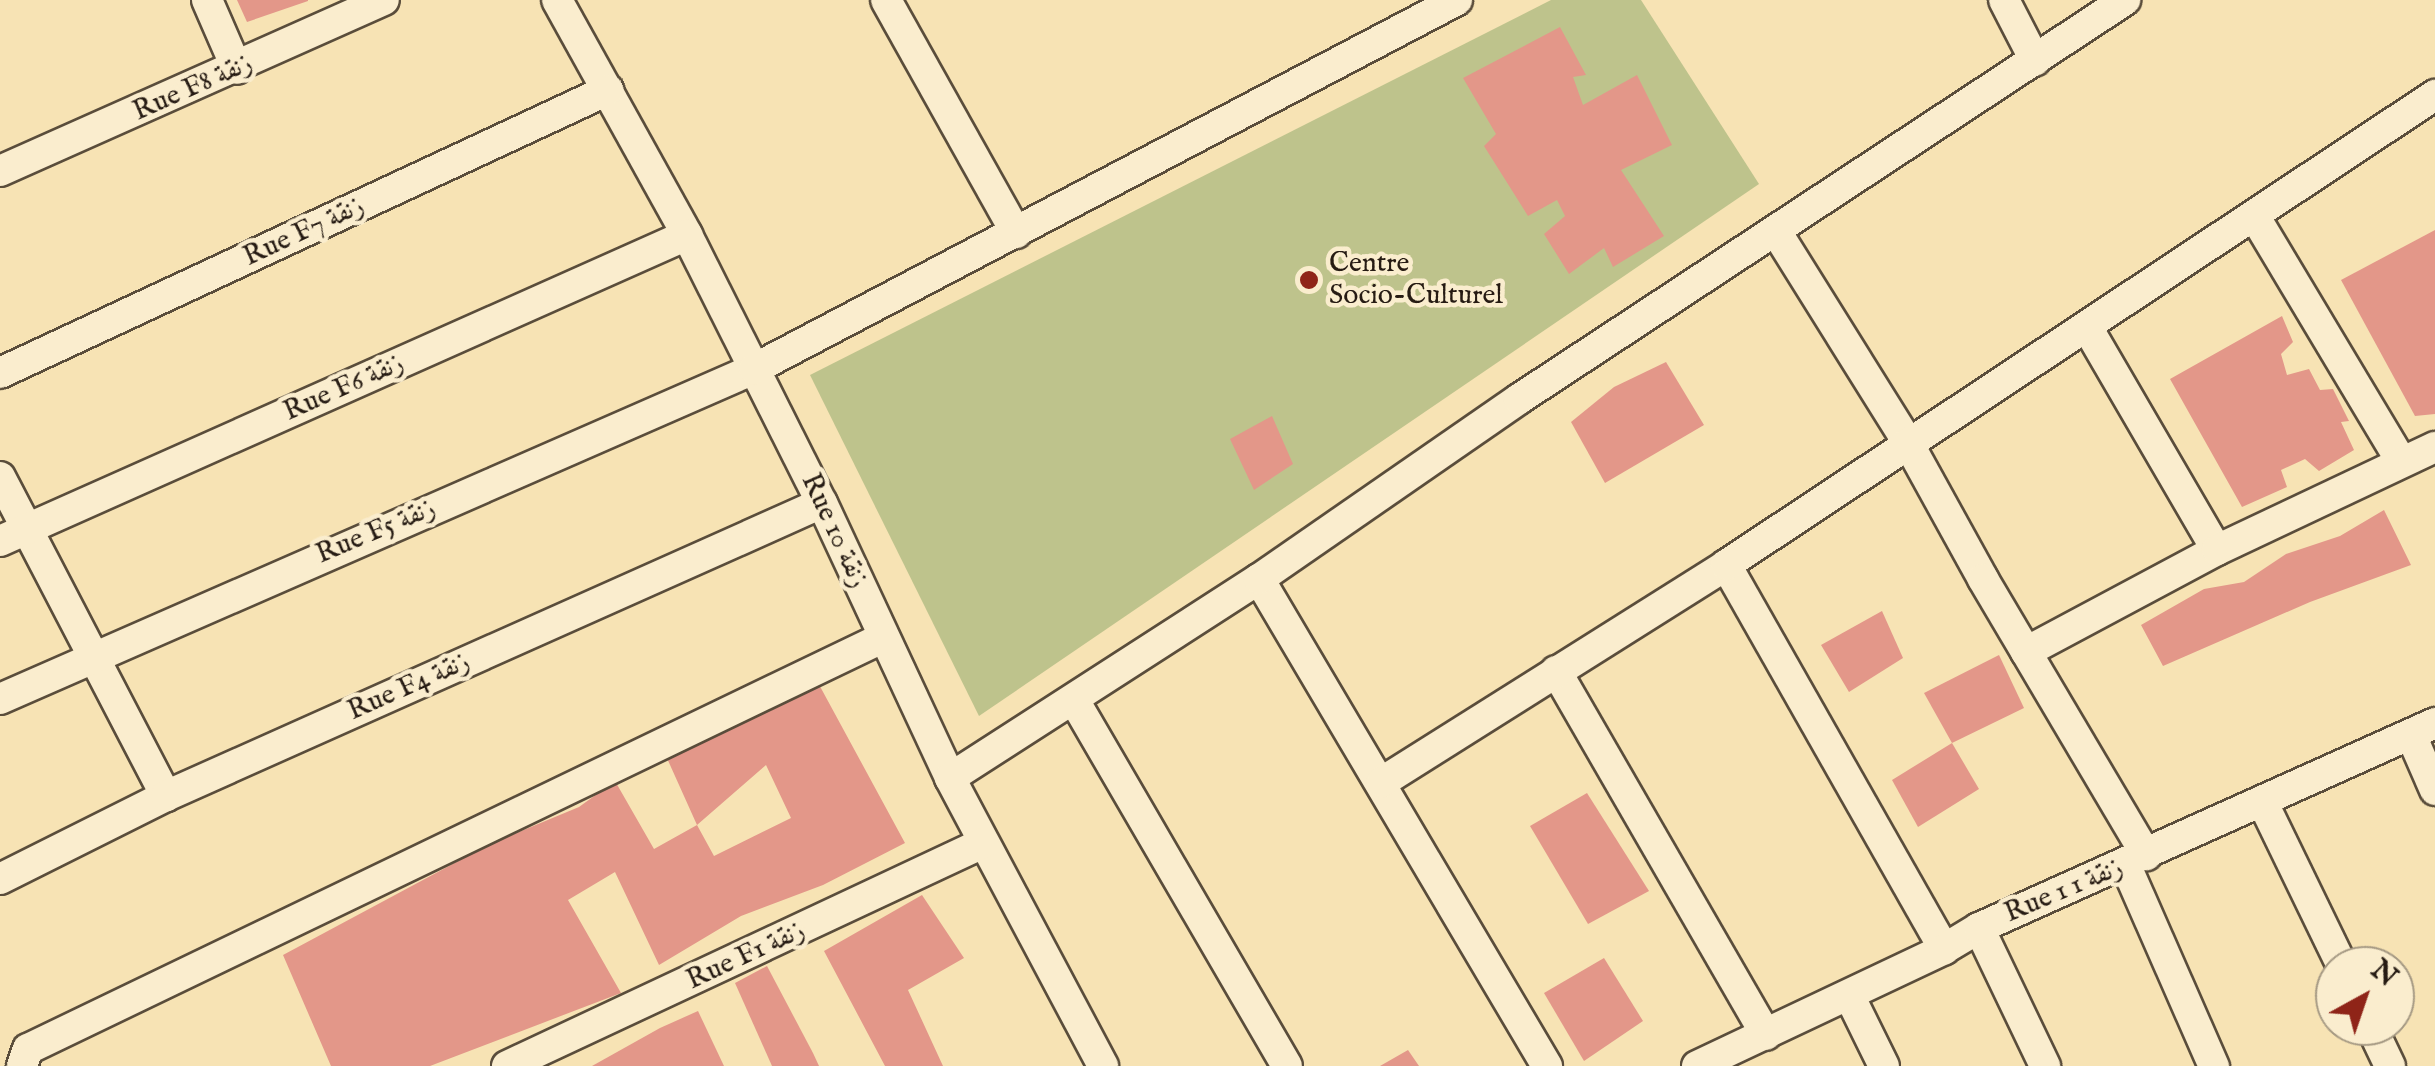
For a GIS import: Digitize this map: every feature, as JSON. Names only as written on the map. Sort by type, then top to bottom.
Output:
[{"type":"street","points":[[207,0],[237,69]]},
{"type":"street","name":"Rue F8 زنقة","points":[[0,171],[237,69],[384,0]]},
{"type":"street","name":"Rue 10 زنقة","points":[[557,0],[687,235],[822,503],[950,778],[1103,1066]]},
{"type":"street","points":[[886,0],[1016,233]]},
{"type":"street","name":"Rue F5 زنقة","points":[[0,698],[92,654],[754,369],[1456,0]]},
{"type":"street","points":[[2004,0],[2035,60]]},
{"type":"street","points":[[950,778],[1259,579],[1519,398],[1776,233],[2125,0]]},
{"type":"street","name":"Rue F7 زنقة","points":[[0,373],[608,90]]},
{"type":"street","points":[[1382,782],[1726,565],[2432,104]]},
{"type":"street","points":[[2255,217],[2401,461]]},
{"type":"street","points":[[1776,233],[1908,443],[2026,652],[2136,861],[2214,1066]]},
{"type":"street","name":"Rue F6 زنقة","points":[[13,535],[687,235]]},
{"type":"street","points":[[2088,327],[2217,550]]},
{"type":"street","points":[[2026,652],[2217,550],[2435,447]]},
{"type":"street","points":[[0,477],[13,535],[92,654],[166,796]]},
{"type":"street","name":"Rue F4 زنقة","points":[[0,879],[166,796],[822,503]]},
{"type":"street","points":[[1726,565],[1944,949]]},
{"type":"street","points":[[1259,579],[1547,1066]]},
{"type":"street","points":[[25,1057],[882,638]]},
{"type":"street","points":[[1556,671],[1766,1036]]},
{"type":"street","points":[[1074,700],[1287,1066]]},
{"type":"street","points":[[2423,729],[2435,790]]},
{"type":"street","name":"Rue 1 زنقة 1","points":[[1697,1066],[1849,996],[1979,928],[2136,861],[2423,729]]},
{"type":"street","points":[[2262,801],[2332,946]]},
{"type":"street","name":"Rue F1 زنقة","points":[[507,1066],[984,843]]},
{"type":"street","points":[[1979,928],[2045,1066]]},
{"type":"street","points":[[1849,996],[1884,1066]]},
{"type":"green space","name":"Centre Socio-Culturel","points":[[1551,0],[1641,0],[1759,184],[979,716],[810,375]]},
{"type":"building","points":[[237,0],[308,0],[308,1],[247,22]]},
{"type":"building","points":[[1560,27],[1586,75],[1573,77],[1583,105],[1637,75],[1672,145],[1621,170],[1664,236],[1613,267],[1604,248],[1569,274],[1544,234],[1565,216],[1557,200],[1528,216],[1484,146],[1496,134],[1463,78]]},
{"type":"building","points":[[2435,230],[2435,414],[2415,416],[2341,280]]},
{"type":"building","points":[[2282,316],[2293,342],[2281,354],[2287,375],[2309,369],[2320,390],[2333,389],[2349,421],[2341,422],[2354,450],[2319,471],[2305,459],[2281,470],[2287,487],[2242,507],[2170,379]]},
{"type":"building","points":[[1666,362],[1704,425],[1605,483],[1571,422],[1614,387]]},
{"type":"building","points":[[1272,416],[1293,464],[1254,490],[1230,439]]},
{"type":"building","points":[[2384,510],[2411,565],[2310,602],[2163,666],[2141,625],[2204,589],[2244,582],[2286,554],[2340,536]]},
{"type":"building","points":[[1882,611],[1903,658],[1849,692],[1821,645]]},
{"type":"building","points":[[1999,655],[2024,708],[1952,743],[1924,693]]},
{"type":"building","points":[[816,679],[905,843],[823,885],[741,916],[659,965],[615,872],[568,900],[621,993],[430,1066],[331,1066],[283,955],[492,843],[579,807],[615,781],[654,849],[697,825],[666,756],[744,722]],"holes":[[[766,765],[791,818],[714,856],[697,825]]]},
{"type":"building","points":[[1952,743],[1979,789],[1918,827],[1892,780]]},
{"type":"building","points":[[1587,793],[1649,891],[1588,924],[1530,826]]},
{"type":"building","points":[[922,895],[964,958],[908,990],[943,1066],[885,1066],[824,951]]},
{"type":"building","points":[[1604,958],[1643,1021],[1584,1061],[1544,993]]},
{"type":"building","points":[[767,966],[819,1066],[772,1066],[735,983]]},
{"type":"building","points":[[698,1011],[724,1066],[592,1066],[660,1028]]},
{"type":"building","points":[[1408,1050],[1419,1066],[1380,1066]]},
{"type":"place","name":"Centre Socio-Culturel","points":[[1309,280]]}]
